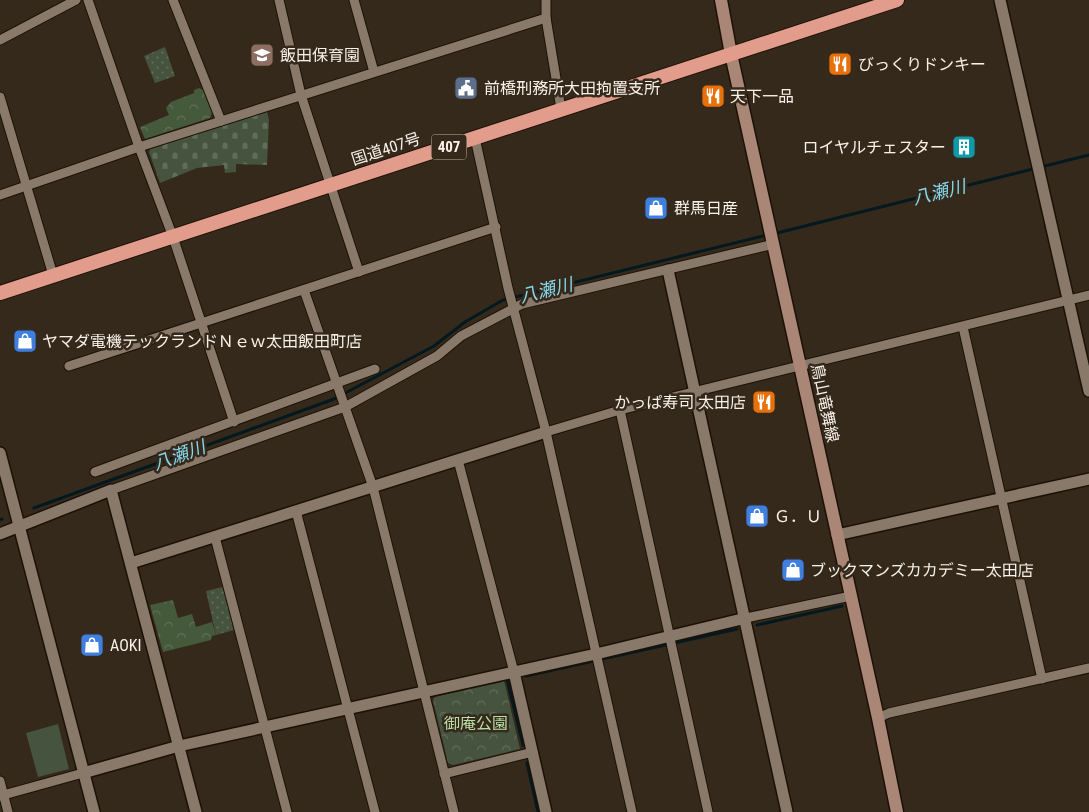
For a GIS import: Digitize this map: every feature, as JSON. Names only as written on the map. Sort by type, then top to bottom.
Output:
[{"type":"highway","name":"国道407号","points":[[0,293],[897,0]]},
{"type":"main road","name":"鳥山竜舞線","points":[[721,0],[731,54],[878,718],[897,812]]},
{"type":"street","points":[[0,40],[76,0]]},
{"type":"street","points":[[88,0],[139,147],[173,237],[200,324],[234,422]]},
{"type":"street","points":[[173,0],[221,121]]},
{"type":"street","points":[[279,0],[301,96],[359,272]]},
{"type":"street","points":[[354,0],[374,72]]},
{"type":"street","points":[[546,0],[546,18],[561,109]]},
{"type":"street","points":[[1000,0],[1089,390]]},
{"type":"street","points":[[0,195],[139,147],[546,18]]},
{"type":"street","points":[[0,97],[53,275]]},
{"type":"street","points":[[475,138],[513,308],[546,432],[632,812]]},
{"type":"street","points":[[69,366],[496,228]]},
{"type":"street","points":[[0,534],[111,490],[344,404],[437,356],[461,336],[522,304],[773,243]]},
{"type":"street","points":[[668,270],[746,618],[786,812]]},
{"type":"street","points":[[304,290],[372,487],[454,812]]},
{"type":"street","points":[[131,563],[620,410],[1089,295]]},
{"type":"street","points":[[963,327],[1042,679]]},
{"type":"street","points":[[95,472],[338,386],[375,369]]},
{"type":"street","points":[[620,410],[708,812]]},
{"type":"street","points":[[0,453],[94,812]]},
{"type":"street","points":[[458,460],[514,672],[546,812]]},
{"type":"street","points":[[837,535],[1089,478]]},
{"type":"street","points":[[111,490],[196,812]]},
{"type":"street","points":[[296,511],[374,812]]},
{"type":"street","points":[[215,537],[287,812]]},
{"type":"street","points":[[2,795],[180,746],[851,596]]},
{"type":"street","points":[[878,718],[889,713],[1089,668]]},
{"type":"street","points":[[444,774],[533,752]]},
{"type":"street","points":[[0,780],[2,795],[8,812]]},
{"type":"green space","points":[[165,47],[175,76],[155,83],[144,56]]},
{"type":"green space","points":[[199,88],[203,90],[212,112],[210,118],[145,139],[140,127],[169,115],[166,108],[171,102],[194,93],[194,90]]},
{"type":"green space","points":[[267,112],[269,120],[267,165],[236,164],[236,172],[225,173],[224,165],[197,168],[160,183],[149,152],[151,148]]},
{"type":"green space","points":[[223,587],[234,630],[216,635],[206,591]]},
{"type":"green space","points":[[173,600],[178,618],[192,614],[196,627],[212,622],[216,635],[212,636],[211,640],[163,652],[150,605]]},
{"type":"green space","name":"御庵公園","points":[[504,680],[520,749],[453,765],[448,763],[433,700],[435,697]]},
{"type":"green space","points":[[58,724],[69,769],[38,777],[26,733]]},
{"type":"waterway","name":"八瀬川","points":[[773,234],[1089,155]]},
{"type":"waterway","name":"八瀬川","points":[[34,508],[334,399],[434,346],[465,322],[503,300],[767,235]]},
{"type":"waterway","points":[[757,625],[842,606]]},
{"type":"waterway","points":[[526,676],[737,629]]},
{"type":"waterway","points":[[507,679],[523,745]]},
{"type":"waterway","points":[[527,763],[538,812]]},
{"type":"place","name":"飯田保育園","points":[[262,55]]},
{"type":"place","name":"びっくりドンキー","points":[[840,64]]},
{"type":"place","name":"前橋刑務所大田拘置支所","points":[[466,88]]},
{"type":"place","name":"天下一品","points":[[713,96]]},
{"type":"place","name":"ロイヤルチェスター","points":[[964,147]]},
{"type":"place","name":"群馬日産","points":[[656,208]]},
{"type":"place","name":"ヤマダ電機テックランドＮｅｗ太田飯田町店","points":[[25,341]]},
{"type":"place","name":"かっぱ寿司 太田店","points":[[764,402]]},
{"type":"place","name":"Ｇ．Ｕ","points":[[757,516]]},
{"type":"place","name":"ブックマンズカカデミー太田店","points":[[793,570]]},
{"type":"place","name":"AOKI","points":[[92,645]]}]
